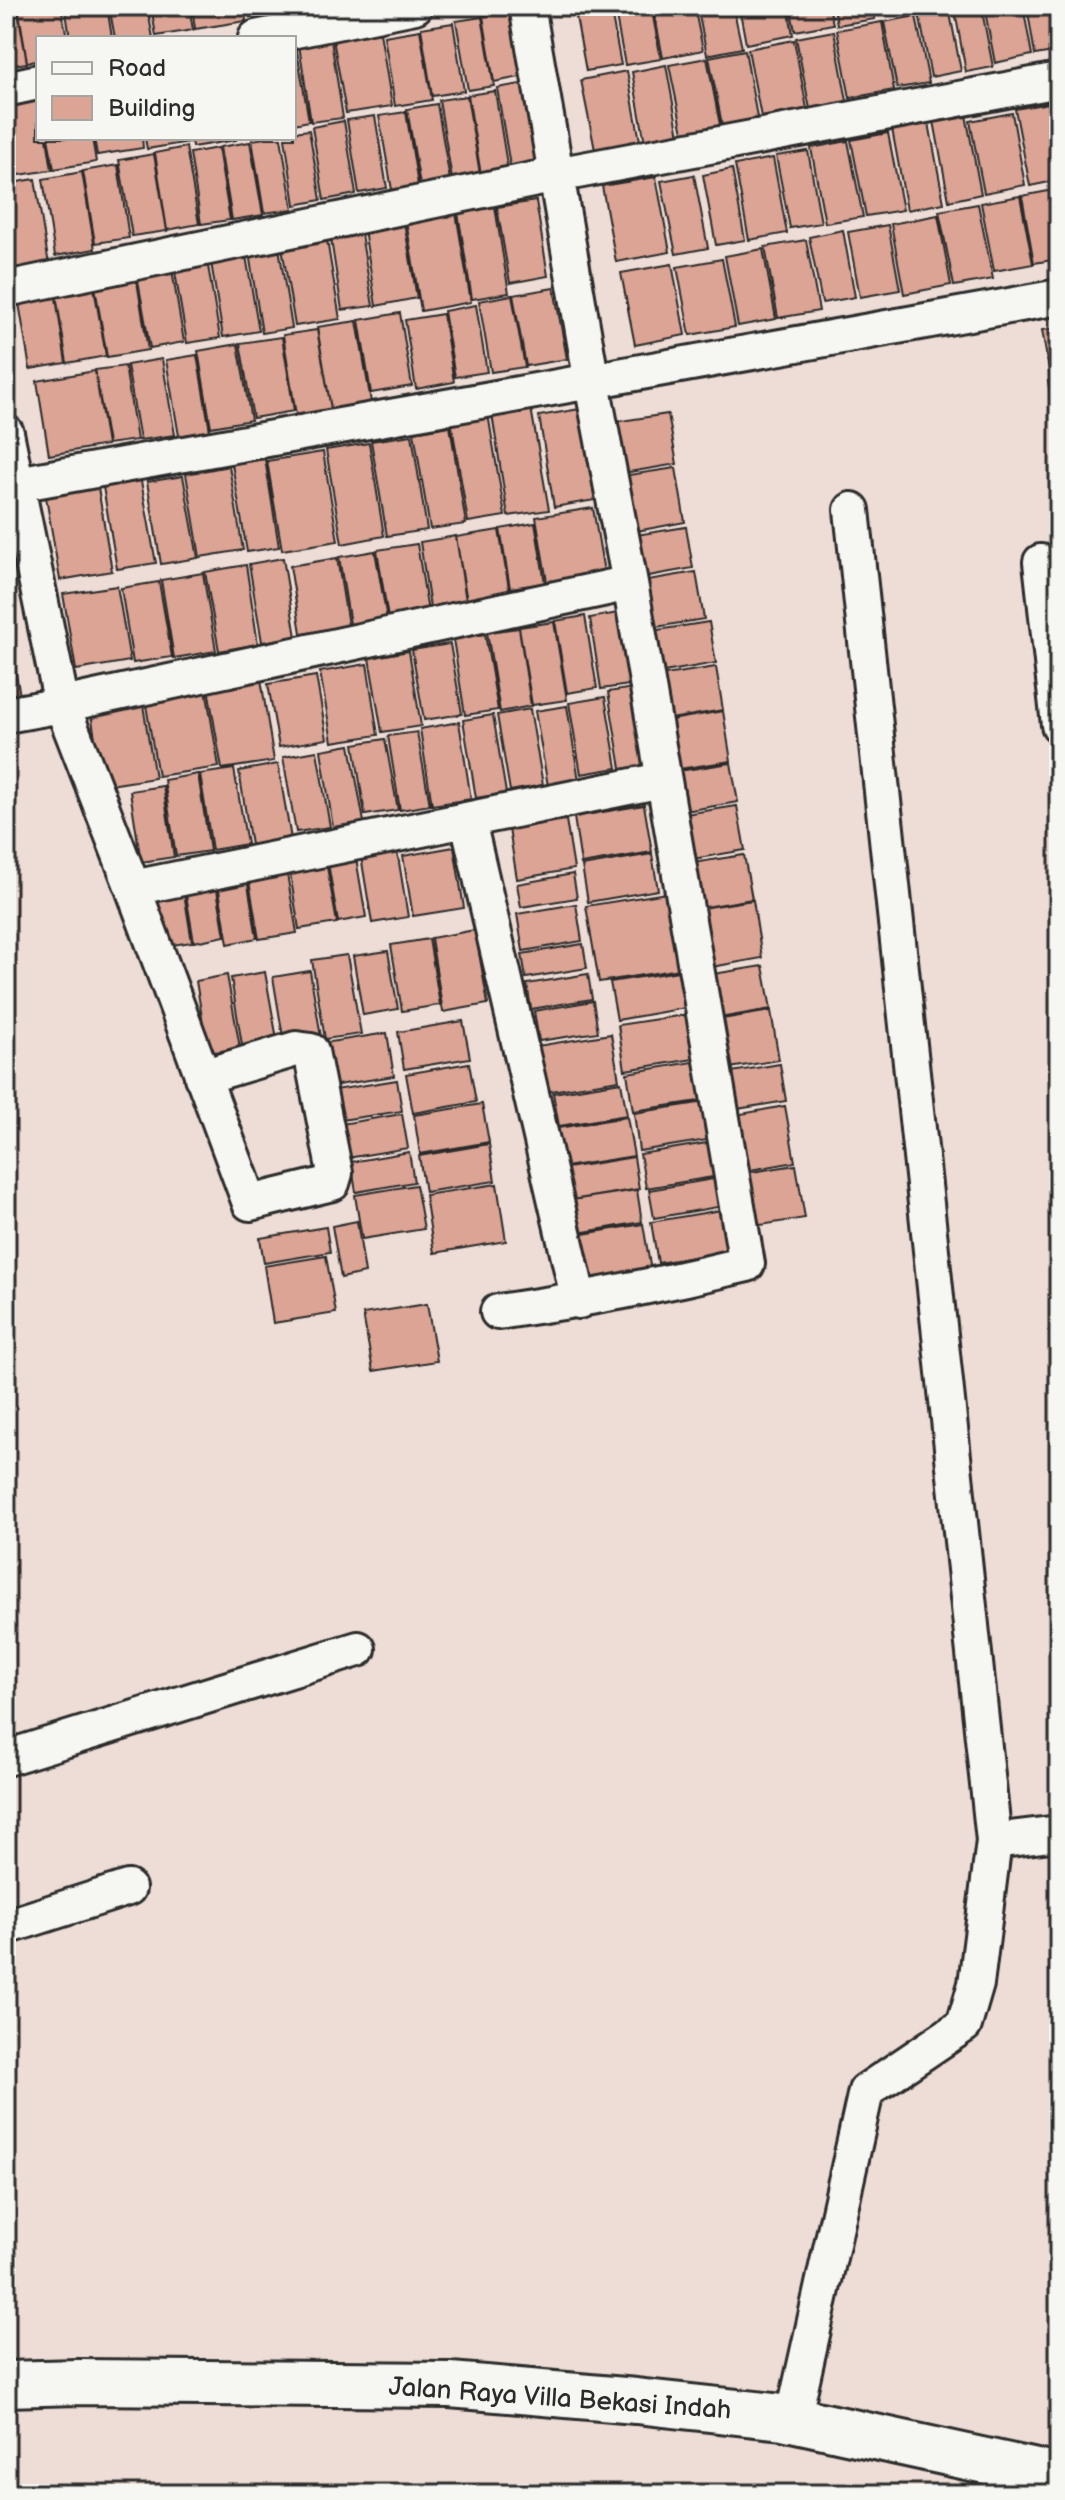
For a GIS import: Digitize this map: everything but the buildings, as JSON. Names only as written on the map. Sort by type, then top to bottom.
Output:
[{"type":"main road","name":"Jalan Raya Villa Bekasi Indah","points":[[6,2384],[450,2385],[636,2401],[793,2420],[1059,2477]]},
{"type":"street","points":[[266,36],[415,6]]},
{"type":"street","points":[[498,1312],[663,1285],[747,1264],[527,6]]},
{"type":"street","points":[[6,289],[556,175],[1059,80]]},
{"type":"street","points":[[6,89],[36,82]]},
{"type":"street","points":[[11,485],[1059,297]]},
{"type":"street","points":[[6,433],[11,485],[62,705],[133,888],[202,1077],[250,1203],[332,1183],[335,1173],[311,1051],[296,1049],[202,1077]]},
{"type":"street","points":[[793,2420],[866,2091],[964,2025],[976,1984],[994,1841],[852,510]]},
{"type":"street","points":[[1041,562],[1059,725]]},
{"type":"street","points":[[6,715],[630,583]]},
{"type":"street","points":[[133,888],[662,780]]},
{"type":"street","points":[[468,821],[579,1301]]},
{"type":"street","points":[[6,1758],[358,1649]]},
{"type":"street","points":[[994,1841],[1059,1833]]},
{"type":"street","points":[[6,1927],[128,1888]]}]
